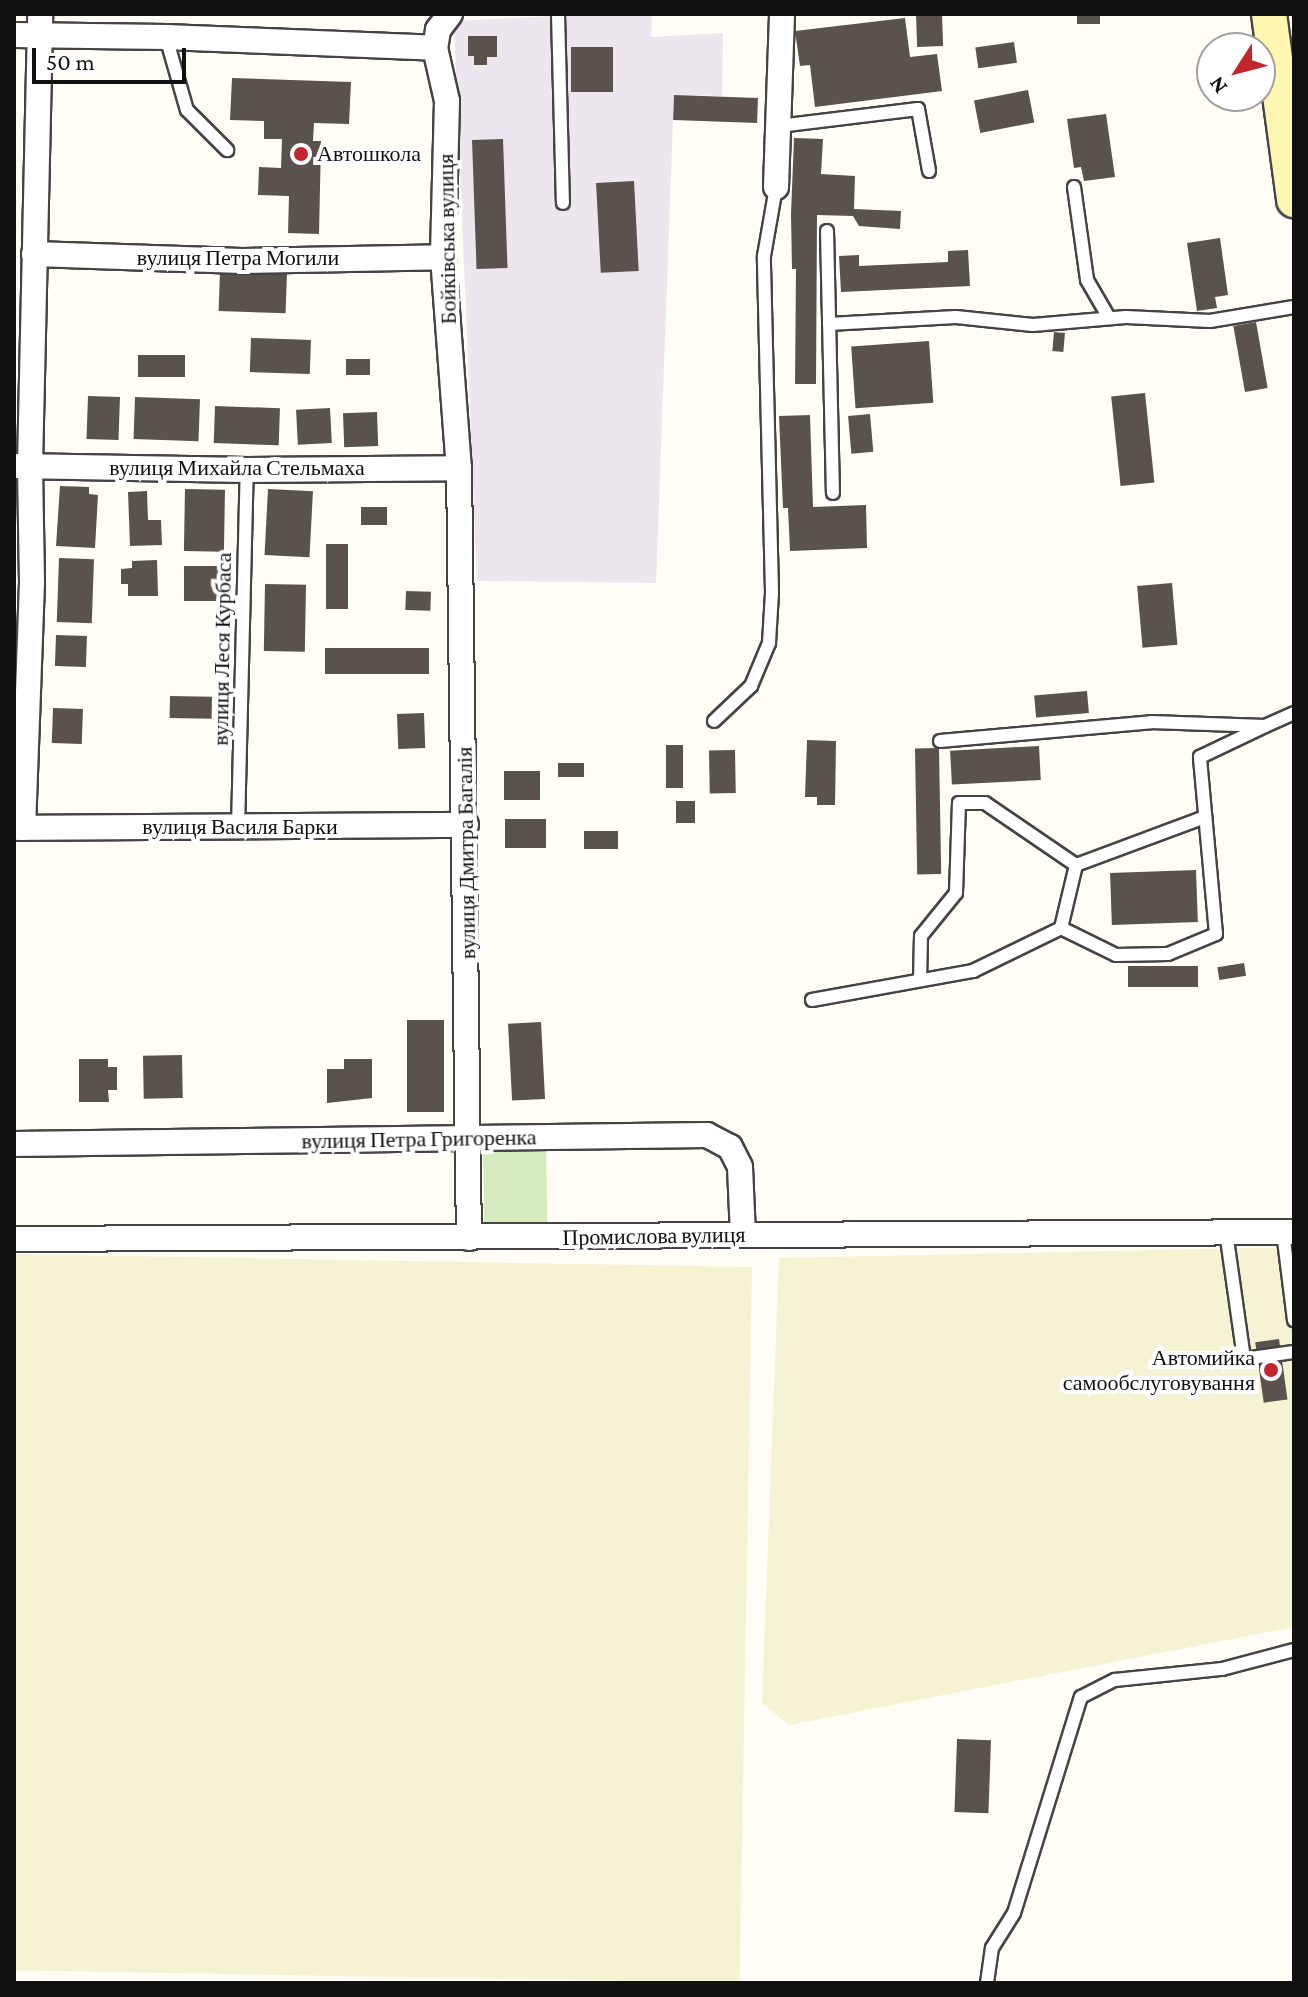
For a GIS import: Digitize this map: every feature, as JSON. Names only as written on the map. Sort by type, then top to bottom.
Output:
[{"type":"main road","points":[[1269,14],[1294,200]]},
{"type":"street","points":[[14,35],[40,25],[166,37],[435,48],[438,30],[450,14]]},
{"type":"street","points":[[776,187],[782,14]]},
{"type":"street","points":[[18,828],[32,582],[22,466],[34,254],[40,25]]},
{"type":"street","name":"Бойківська вулиця","points":[[435,48],[447,101],[443,257],[459,468]]},
{"type":"street","name":"вулиця Петра Могили","points":[[34,254],[242,261],[443,257]]},
{"type":"street","name":"вулиця Михайла Стельмаха","points":[[22,466],[247,470],[459,468]]},
{"type":"street","name":"вулиця Дмитра Багалія","points":[[459,468],[469,1238]]},
{"type":"street","name":"вулиця Василя Барки","points":[[18,828],[466,825]]},
{"type":"street","name":"вулиця Петра Григоренка","points":[[14,1144],[134,1145],[707,1135],[730,1147],[740,1167],[743,1235]]},
{"type":"street","name":"Промислова вулиця","points":[[14,1239],[1289,1232]]},
{"type":"lane","points":[[558,14],[563,203]]},
{"type":"lane","points":[[166,37],[187,110],[227,150]]},
{"type":"lane","points":[[779,126],[918,109],[929,171]]},
{"type":"lane","points":[[714,721],[751,686],[769,643],[772,592],[764,256],[776,187]]},
{"type":"lane","points":[[1074,187],[1087,280],[1109,318]]},
{"type":"lane","points":[[827,231],[833,493]]},
{"type":"lane","points":[[829,324],[956,317],[1033,325],[1109,318],[1210,321],[1294,307]]},
{"type":"lane","name":"вулиця Леся Курбаса","points":[[238,828],[247,470]]},
{"type":"lane","points":[[1061,928],[1116,955],[1168,954],[1216,934],[1200,757],[1294,713]]},
{"type":"lane","points":[[940,741],[1151,722],[1265,726]]},
{"type":"lane","points":[[920,980],[921,936],[956,893],[959,803],[985,803],[1076,865]]},
{"type":"lane","points":[[1076,865],[1205,817]]},
{"type":"lane","points":[[1061,928],[1076,865]]},
{"type":"lane","points":[[812,1000],[973,971],[1061,928]]},
{"type":"lane","points":[[1226,1232],[1244,1359],[1294,1352]]},
{"type":"lane","points":[[1289,1232],[1294,1320]]},
{"type":"lane","points":[[987,1983],[992,1948],[1014,1913],[1081,1697],[1115,1680],[1222,1669],[1294,1650]]},
{"type":"shaded area","points":[[652,14],[651,37],[723,33],[722,96],[674,95],[656,583],[477,581],[454,21]]},
{"type":"shaded area","points":[[1294,1247],[1294,1627],[789,1725],[762,1703],[779,1258]]},
{"type":"shaded area","points":[[14,1254],[752,1267],[740,1983],[14,1970]]},
{"type":"green space","points":[[546,1149],[547,1226],[484,1227],[483,1150]]},
{"type":"building","points":[[942,14],[943,46],[917,47],[916,15]]},
{"type":"building","points":[[1077,14],[1100,14],[1100,24],[1077,24]]},
{"type":"building","points":[[905,18],[910,57],[937,54],[942,91],[815,107],[810,65],[800,66],[795,31]]},
{"type":"building","points":[[468,36],[497,36],[497,57],[487,57],[487,65],[474,65],[474,56],[468,56]]},
{"type":"building","points":[[1014,42],[1017,63],[978,68],[975,47]]},
{"type":"building","points":[[571,47],[613,47],[613,92],[571,92]]},
{"type":"building","name":"Автошкола","points":[[232,78],[351,82],[349,124],[314,123],[313,141],[321,141],[319,234],[288,233],[289,196],[258,195],[259,167],[281,168],[282,139],[264,139],[264,121],[230,120]]},
{"type":"building","points":[[1028,90],[1034,122],[980,133],[974,100]]},
{"type":"building","points":[[674,95],[758,98],[757,123],[673,120]]},
{"type":"building","points":[[1106,114],[1115,177],[1084,181],[1081,167],[1074,168],[1067,119]]},
{"type":"building","points":[[794,138],[823,139],[821,174],[855,176],[854,209],[901,211],[900,229],[859,226],[853,216],[817,215],[816,384],[795,384],[796,269],[792,269],[791,214]]},
{"type":"building","points":[[503,139],[508,268],[477,269],[472,140]]},
{"type":"building","points":[[634,181],[639,271],[601,273],[596,183]]},
{"type":"building","points":[[1220,238],[1228,295],[1215,297],[1217,308],[1197,311],[1187,243]]},
{"type":"building","points":[[968,250],[970,286],[841,292],[839,256],[859,255],[859,266],[948,262],[948,251]]},
{"type":"building","points":[[220,271],[287,273],[286,313],[219,311]]},
{"type":"building","points":[[1256,322],[1268,388],[1245,392],[1233,326]]},
{"type":"building","points":[[1054,332],[1065,333],[1063,352],[1052,351]]},
{"type":"building","points":[[251,338],[311,340],[310,374],[250,372]]},
{"type":"building","points":[[929,341],[933,403],[856,408],[851,346]]},
{"type":"building","points":[[138,355],[185,355],[185,377],[138,377]]},
{"type":"building","points":[[346,359],[370,359],[370,375],[346,375]]},
{"type":"building","points":[[1145,393],[1154,483],[1121,486],[1111,397]]},
{"type":"building","points":[[88,396],[120,397],[118,440],[86,439]]},
{"type":"building","points":[[135,397],[200,399],[198,441],[134,439]]},
{"type":"building","points":[[215,406],[280,408],[279,445],[214,443]]},
{"type":"building","points":[[330,408],[332,443],[298,445],[296,410]]},
{"type":"building","points":[[377,412],[378,446],[344,447],[343,413]]},
{"type":"building","points":[[870,414],[873,452],[851,454],[848,416]]},
{"type":"building","points":[[810,415],[813,507],[866,505],[867,548],[790,551],[788,508],[783,508],[779,416]]},
{"type":"building","points":[[60,486],[89,487],[89,494],[98,495],[95,548],[56,546]]},
{"type":"building","points":[[185,489],[225,490],[224,552],[184,551]]},
{"type":"building","points":[[268,489],[313,491],[309,557],[265,555]]},
{"type":"building","points":[[147,491],[148,520],[161,520],[162,545],[130,546],[128,492]]},
{"type":"building","points":[[361,507],[387,507],[387,525],[361,525]]},
{"type":"building","points":[[326,544],[348,544],[348,609],[326,609]]},
{"type":"building","points":[[59,558],[94,559],[92,623],[57,622]]},
{"type":"building","points":[[157,560],[158,596],[128,596],[128,584],[121,584],[121,569],[132,568],[132,561]]},
{"type":"building","points":[[184,566],[220,566],[220,601],[184,601]]},
{"type":"building","points":[[1172,583],[1177,645],[1143,648],[1137,586]]},
{"type":"building","points":[[265,584],[306,585],[305,652],[264,651]]},
{"type":"building","points":[[406,591],[431,592],[430,611],[405,610]]},
{"type":"building","points":[[56,635],[87,636],[86,667],[55,666]]},
{"type":"building","points":[[325,648],[429,648],[429,674],[325,674]]},
{"type":"building","points":[[1087,691],[1089,713],[1036,718],[1034,696]]},
{"type":"building","points":[[170,696],[212,697],[212,719],[170,718]]},
{"type":"building","points":[[53,708],[83,709],[82,744],[52,743]]},
{"type":"building","points":[[424,713],[425,748],[398,749],[397,714]]},
{"type":"building","points":[[807,740],[836,741],[835,805],[817,805],[817,797],[805,797]]},
{"type":"building","points":[[666,745],[683,745],[683,788],[666,788]]},
{"type":"building","points":[[1039,746],[1041,780],[952,785],[950,751]]},
{"type":"building","points":[[915,748],[939,748],[941,874],[917,874]]},
{"type":"building","points":[[709,750],[735,750],[736,793],[710,793]]},
{"type":"building","points":[[558,763],[584,763],[584,777],[558,777]]},
{"type":"building","points":[[504,771],[540,771],[540,800],[504,800]]},
{"type":"building","points":[[676,801],[695,801],[695,823],[676,823]]},
{"type":"building","points":[[505,819],[546,819],[546,848],[505,848]]},
{"type":"building","points":[[584,831],[618,831],[618,849],[584,849]]},
{"type":"building","points":[[1196,870],[1198,922],[1112,925],[1110,873]]},
{"type":"building","points":[[1244,963],[1246,976],[1219,980],[1217,967]]},
{"type":"building","points":[[1128,966],[1198,966],[1198,987],[1128,987]]},
{"type":"building","points":[[407,1020],[444,1020],[444,1112],[407,1112]]},
{"type":"building","points":[[541,1022],[545,1099],[512,1101],[508,1024]]},
{"type":"building","points":[[182,1055],[183,1098],[144,1099],[143,1056]]},
{"type":"building","points":[[79,1059],[108,1059],[108,1067],[117,1067],[117,1090],[108,1090],[109,1102],[79,1102]]},
{"type":"building","points":[[344,1059],[372,1059],[372,1098],[327,1103],[327,1069],[344,1069]]},
{"type":"building","name":"Автомийка самообслуговування","points":[[1279,1339],[1287,1399],[1264,1403],[1255,1342]]},
{"type":"building","points":[[957,1739],[991,1740],[988,1813],[954,1812]]},
{"type":"place","name":"Автошкола","points":[[301,154]]},
{"type":"place","name":"Автомийка самообслуговування","points":[[1271,1370]]}]
